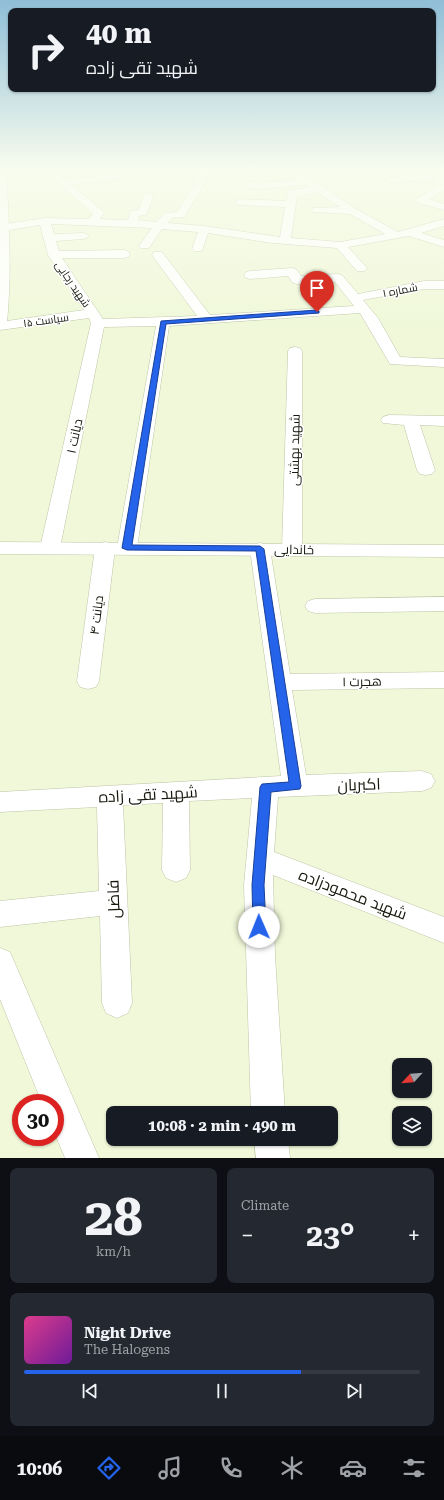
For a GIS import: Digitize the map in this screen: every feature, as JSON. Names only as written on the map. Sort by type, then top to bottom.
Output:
[{"type":"main road","points":[[0,323],[2,295],[2,228]]},
{"type":"main road","name":"خاندایی","points":[[0,548],[444,551]]},
{"type":"street","points":[[2,228],[38,222]]},
{"type":"street","name":"شهید رجایی","points":[[44,222],[54,254],[95,318]]},
{"type":"street","points":[[92,222],[109,226],[132,223],[160,224],[204,229],[272,240],[268,250],[287,246],[340,245],[410,233],[444,222]]},
{"type":"street","points":[[287,246],[289,222]]},
{"type":"street","points":[[372,222],[396,235]]},
{"type":"street","points":[[145,246],[160,224]]},
{"type":"street","points":[[198,249],[204,229]]},
{"type":"street","points":[[410,233],[444,244]]},
{"type":"street","points":[[49,238],[83,236]]},
{"type":"street","points":[[340,245],[361,268]]},
{"type":"street","points":[[54,254],[124,254]]},
{"type":"street","points":[[158,255],[206,319]]},
{"type":"street","points":[[250,275],[292,272],[297,280],[350,291],[371,318],[395,361],[444,363]]},
{"type":"street","points":[[398,278],[428,273]]},
{"type":"street","name":"شماره ۱","points":[[350,291],[424,285],[444,285]]},
{"type":"street","name":"سیاست ۱۵","points":[[0,326],[95,318],[163,322],[206,319],[350,291]]},
{"type":"street","name":"دیانت ۱","points":[[50,548],[95,318]]},
{"type":"street","points":[[127,548],[163,322]]},
{"type":"street","name":"شهید بهشتی","points":[[292,549],[296,352]]},
{"type":"street","points":[[389,420],[444,421]]},
{"type":"street","points":[[410,420],[426,470]]},
{"type":"street","name":"دیانت ۴","points":[[88,681],[105,548]]},
{"type":"street","points":[[260,549],[296,786]]},
{"type":"street","points":[[316,606],[444,604]]},
{"type":"street","name":"هجرت ۱","points":[[280,682],[444,680]]},
{"type":"street","name":"اکبریان","points":[[296,786],[422,781]]},
{"type":"street","name":"شهید تقی زاده","points":[[0,802],[296,786]]},
{"type":"street","points":[[266,787],[258,885],[268,1106]]},
{"type":"street","points":[[176,793],[176,870]]},
{"type":"street","name":"فاضل","points":[[110,796],[117,1003]]},
{"type":"street","name":"شهید محمودزاده","points":[[261,859],[444,930]]},
{"type":"street","points":[[0,914],[113,902]]},
{"type":"street","points":[[0,962],[82,1158]]},
{"type":"street","points":[[272,1146],[273,1158]]},
{"type":"route","points":[[259,927],[258,885],[266,787],[296,786],[260,549],[127,548],[163,322],[317,312]]}]
